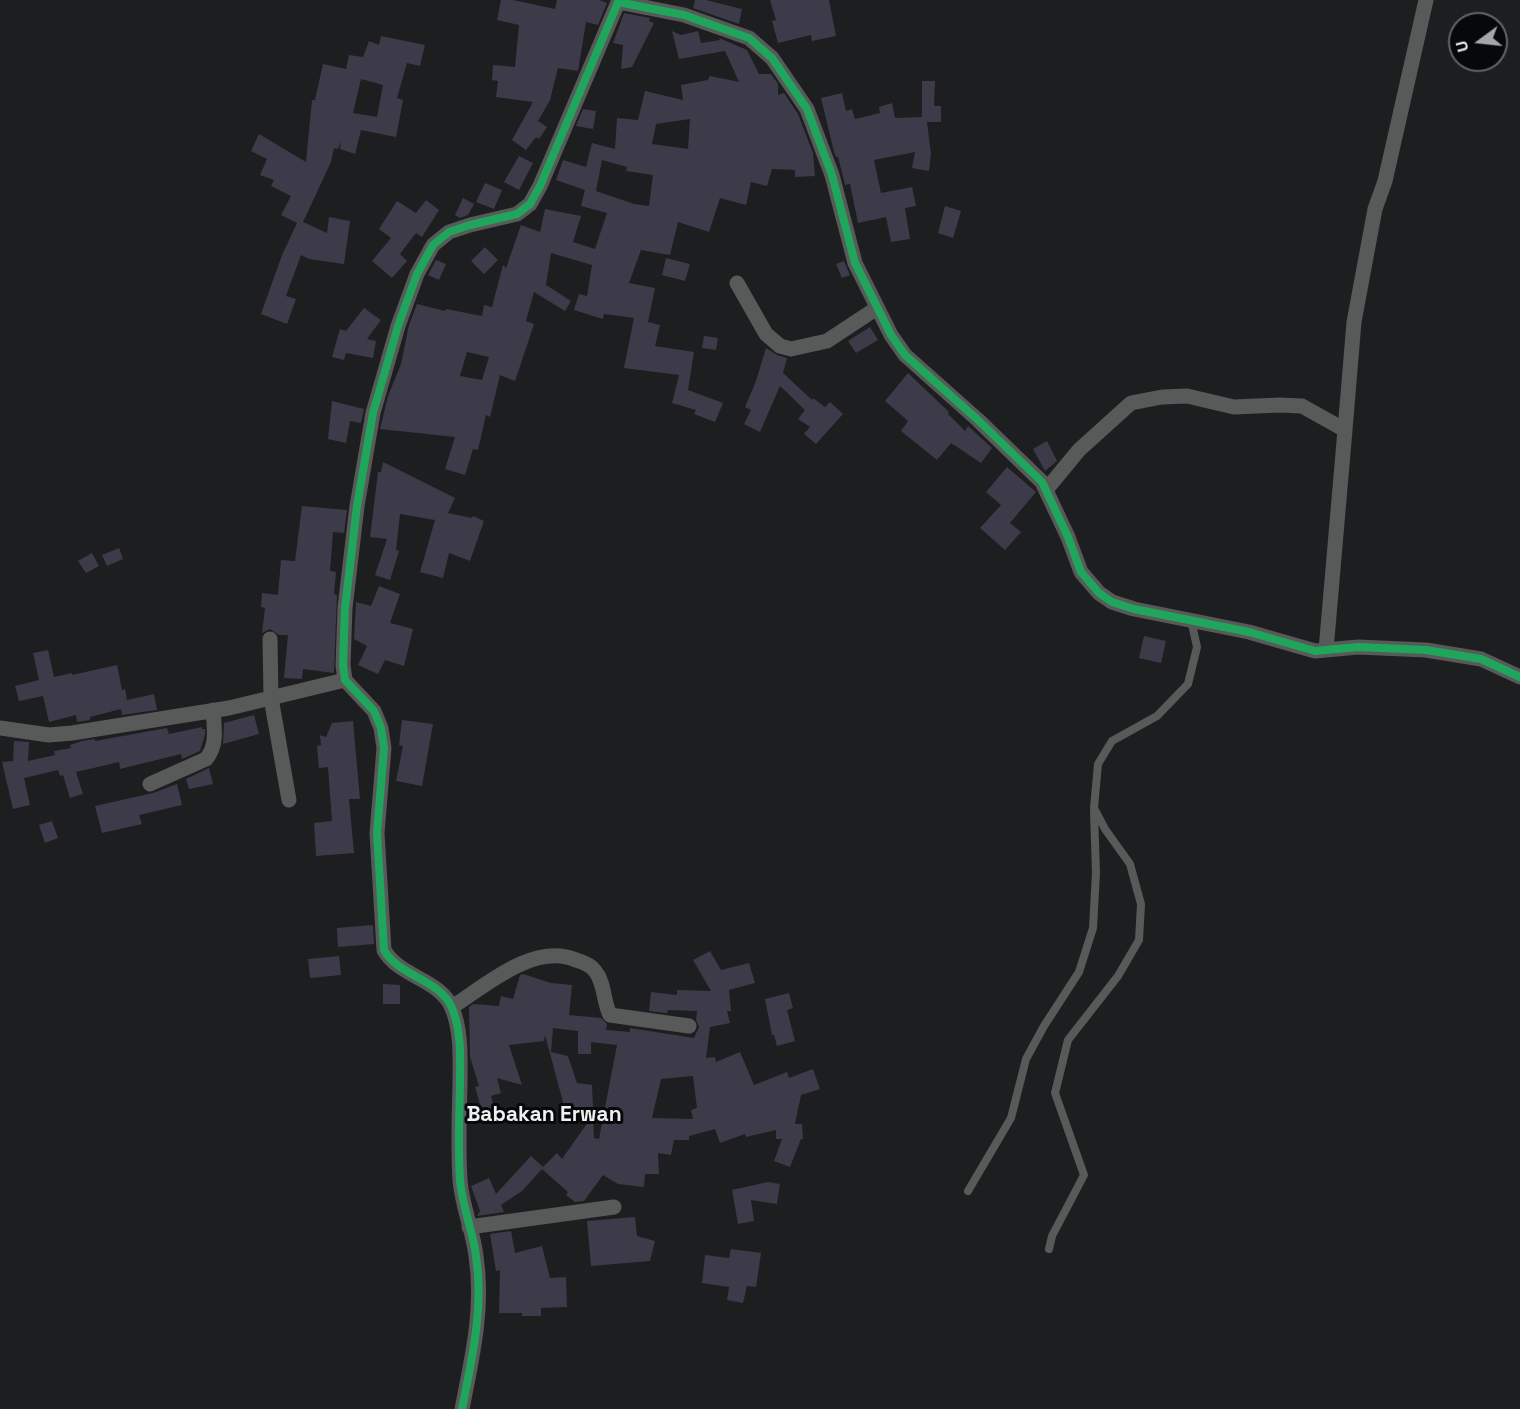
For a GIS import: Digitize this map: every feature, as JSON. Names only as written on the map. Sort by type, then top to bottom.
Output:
[{"type":"street","points":[[1326,650],[1354,322],[1375,209],[1384,181],[1426,0]]},
{"type":"street","points":[[462,1409],[478,1324],[476,1256],[460,1181],[461,1051],[452,1007],[430,985],[396,966],[384,950],[377,833],[384,748],[381,728],[374,711],[345,680],[345,608],[357,506],[373,413],[398,326],[417,274],[433,245],[449,232],[517,214],[530,204],[540,186],[618,1],[684,15],[749,38],[772,58],[807,109],[832,175],[855,263],[891,335],[905,355],[978,420],[1042,482],[1068,537],[1081,572],[1099,593],[1112,602],[1134,609],[1249,632],[1315,651],[1358,647],[1426,650],[1481,659],[1520,676]]},
{"type":"street","points":[[737,283],[766,334],[780,346],[791,350],[827,341],[877,308]]},
{"type":"street","points":[[1046,490],[1079,450],[1131,403],[1162,397],[1187,396],[1234,407],[1302,406],[1345,430]]},
{"type":"street","points":[[270,639],[272,698],[289,800]]},
{"type":"street","points":[[0,728],[49,735],[213,710],[345,680]]},
{"type":"street","points":[[150,784],[206,759],[212,751],[214,742],[213,710]]},
{"type":"street","points":[[452,1007],[524,962],[554,955],[570,957],[594,970],[600,978],[610,1015],[689,1026]]},
{"type":"street","points":[[469,1227],[614,1207]]},
{"type":"lane","points":[[968,1191],[1011,1118],[1026,1059],[1079,972],[1093,928],[1096,873],[1094,808],[1098,764],[1112,741],[1157,716],[1188,684],[1197,647],[1191,620]]},
{"type":"lane","points":[[1049,1249],[1052,1236],[1084,1174],[1055,1093],[1068,1040],[1118,976],[1139,940],[1141,904],[1130,864],[1105,829],[1094,808]]},
{"type":"building","points":[[501,0],[513,0],[555,9],[557,0],[599,0],[607,3],[598,25],[586,22],[578,71],[558,68],[550,100],[538,121],[547,127],[539,139],[536,137],[526,150],[512,140],[533,102],[496,97],[498,81],[492,80],[493,65],[515,67],[519,25],[497,20]]},
{"type":"building","points":[[695,0],[706,0],[742,9],[739,24],[693,8]]},
{"type":"building","points":[[770,0],[829,0],[836,36],[812,41],[811,35],[778,43],[772,21],[776,20]]},
{"type":"building","points":[[624,13],[650,18],[649,21],[654,23],[632,67],[621,69],[623,45],[613,43]]},
{"type":"building","points":[[672,31],[681,35],[698,31],[701,43],[720,40],[719,38],[747,50],[759,74],[771,74],[778,84],[778,95],[784,93],[798,114],[813,153],[815,176],[795,177],[795,170],[772,169],[767,186],[751,182],[746,205],[720,198],[709,232],[678,222],[670,255],[641,250],[629,283],[655,288],[648,322],[660,325],[655,346],[694,352],[688,390],[723,403],[715,422],[694,414],[696,410],[672,403],[679,375],[624,368],[634,318],[604,314],[603,319],[574,310],[579,294],[587,296],[592,265],[551,253],[546,285],[571,301],[565,311],[534,292],[526,321],[534,324],[515,381],[500,375],[490,417],[486,415],[478,450],[473,449],[465,475],[445,469],[455,437],[380,429],[417,304],[445,311],[446,309],[482,316],[484,305],[492,307],[503,265],[506,268],[521,225],[540,232],[545,209],[581,216],[573,242],[595,249],[607,213],[581,206],[585,190],[556,180],[563,160],[586,167],[592,143],[615,149],[617,118],[638,120],[645,91],[683,100],[681,85],[708,80],[710,76],[739,82],[725,51],[679,59]],"holes":[[[690,119],[688,149],[652,144],[656,124]],[[602,160],[627,167],[626,171],[653,175],[649,206],[634,204],[596,191]],[[467,352],[489,357],[482,380],[460,376]]]},
{"type":"building","points":[[381,36],[425,45],[420,66],[407,63],[397,98],[403,100],[396,137],[361,130],[355,154],[340,149],[341,141],[338,149],[334,148],[331,162],[303,222],[327,233],[329,217],[350,221],[344,264],[309,259],[301,255],[286,296],[296,299],[287,324],[261,314],[282,255],[297,223],[281,215],[291,196],[271,186],[274,180],[260,175],[267,159],[251,151],[259,134],[306,162],[312,100],[315,100],[323,64],[346,69],[349,55],[363,57],[369,41],[379,45]],"holes":[[[361,79],[383,85],[377,117],[353,113]]]},
{"type":"building","points":[[922,81],[935,81],[934,106],[941,106],[941,122],[927,122],[931,154],[929,171],[912,168],[915,152],[874,160],[881,193],[912,187],[916,206],[905,208],[910,239],[891,242],[886,217],[858,223],[850,184],[845,185],[838,157],[834,152],[821,98],[842,93],[846,111],[852,109],[855,119],[880,113],[879,107],[892,103],[895,118],[922,117]]},
{"type":"building","points":[[583,109],[596,111],[593,129],[576,126]]},
{"type":"building","points":[[519,156],[533,163],[519,190],[504,182]]},
{"type":"building","points":[[485,183],[502,190],[494,209],[476,202]]},
{"type":"building","points":[[463,198],[474,204],[468,215],[460,218],[455,215]]},
{"type":"building","points":[[426,200],[439,210],[422,237],[416,233],[400,254],[407,261],[392,278],[372,261],[391,238],[379,229],[397,201],[416,213]]},
{"type":"building","points":[[945,206],[961,211],[953,238],[938,233]]},
{"type":"building","points":[[485,247],[498,260],[484,274],[471,261]]},
{"type":"building","points":[[666,258],[690,264],[685,281],[662,275]]},
{"type":"building","points":[[436,260],[446,264],[439,280],[428,275]]},
{"type":"building","points":[[844,261],[850,275],[842,278],[836,264]]},
{"type":"building","points":[[364,308],[381,320],[367,339],[376,341],[373,358],[346,353],[344,360],[332,357],[340,329],[346,331]]},
{"type":"building","points":[[870,327],[878,340],[856,353],[848,341]]},
{"type":"building","points":[[704,336],[718,338],[716,350],[702,348]]},
{"type":"building","points":[[766,348],[787,358],[783,373],[812,400],[813,398],[825,407],[830,402],[843,414],[816,444],[804,434],[810,427],[798,419],[805,410],[780,386],[760,432],[744,424],[751,410],[745,407]]},
{"type":"building","points":[[908,373],[949,412],[948,414],[965,431],[968,426],[992,448],[981,463],[951,443],[937,460],[901,431],[908,421],[885,401]]},
{"type":"building","points":[[332,401],[364,409],[361,423],[350,421],[346,443],[328,439]]},
{"type":"building","points":[[1047,441],[1057,461],[1045,471],[1033,449]]},
{"type":"building","points":[[383,462],[455,498],[448,513],[472,518],[473,516],[484,521],[470,561],[449,553],[443,578],[420,572],[435,520],[400,514],[396,550],[399,551],[390,580],[375,575],[387,539],[370,537],[378,472],[381,472]]},
{"type":"building","points":[[1007,467],[1036,492],[1010,523],[1021,532],[1005,550],[980,528],[1001,505],[986,492]]},
{"type":"building","points":[[302,506],[347,510],[344,533],[333,532],[330,571],[336,572],[334,594],[337,595],[334,673],[303,669],[302,679],[284,678],[288,635],[279,635],[270,629],[262,633],[265,608],[261,607],[262,593],[278,595],[281,560],[295,561]]},
{"type":"building","points":[[119,548],[123,559],[107,566],[102,555]]},
{"type":"building","points":[[92,553],[99,566],[86,573],[78,561]]},
{"type":"building","points":[[379,586],[400,594],[390,623],[413,629],[404,666],[385,660],[378,674],[358,665],[367,646],[354,639],[356,602],[371,606]]},
{"type":"building","points":[[1144,636],[1166,641],[1161,663],[1139,658]]},
{"type":"building","points":[[48,650],[54,677],[117,665],[122,690],[125,689],[127,700],[154,694],[157,710],[122,715],[121,709],[90,717],[90,720],[77,722],[76,715],[49,722],[43,696],[19,701],[15,686],[39,680],[33,653]]},
{"type":"building","points":[[254,715],[259,734],[223,744],[224,723]]},
{"type":"building","points":[[402,720],[433,724],[422,786],[396,781],[403,746],[399,745]]},
{"type":"building","points":[[353,721],[360,799],[349,799],[354,853],[316,856],[314,823],[332,821],[328,767],[319,768],[317,746],[321,745],[320,735],[326,737],[332,723]]},
{"type":"building","points":[[202,727],[205,729],[205,735],[200,751],[182,759],[181,754],[120,769],[119,762],[76,772],[83,794],[70,798],[63,775],[60,776],[58,770],[24,778],[30,805],[13,809],[2,762],[13,761],[14,741],[29,742],[28,761],[55,755],[54,751],[71,748],[70,745],[82,741],[95,739],[95,741],[167,728],[169,734]]},
{"type":"building","points":[[209,768],[213,784],[189,789],[186,779]]},
{"type":"building","points":[[177,784],[182,805],[139,815],[142,824],[102,833],[95,806],[153,793]]},
{"type":"building","points":[[52,821],[58,838],[45,843],[39,825]]},
{"type":"building","points":[[373,925],[374,944],[338,947],[337,928]]},
{"type":"building","points":[[710,951],[721,970],[749,963],[755,983],[729,990],[731,1011],[727,1011],[730,1023],[710,1027],[706,1058],[715,1057],[716,1062],[740,1052],[754,1085],[787,1072],[789,1078],[813,1069],[820,1089],[801,1095],[795,1124],[802,1124],[803,1139],[801,1139],[790,1167],[774,1161],[782,1139],[776,1139],[776,1130],[746,1137],[745,1134],[720,1143],[715,1129],[689,1136],[689,1140],[674,1140],[671,1155],[658,1153],[659,1174],[645,1174],[644,1187],[618,1184],[603,1175],[584,1201],[575,1202],[566,1195],[568,1192],[542,1169],[522,1191],[501,1205],[504,1212],[477,1216],[480,1211],[471,1186],[489,1178],[496,1194],[531,1156],[543,1167],[557,1153],[562,1159],[593,1115],[594,1138],[599,1139],[617,1045],[591,1042],[591,1054],[578,1054],[578,1031],[553,1028],[551,1052],[568,1056],[577,1083],[592,1085],[593,1108],[566,1113],[545,1035],[544,1041],[509,1045],[522,1085],[497,1078],[501,1093],[491,1096],[496,1113],[480,1119],[476,1105],[480,1104],[475,1087],[479,1086],[470,1057],[469,1007],[473,1004],[499,1006],[501,996],[513,999],[520,975],[523,974],[551,983],[572,985],[569,1015],[601,1018],[607,1024],[606,1030],[630,1032],[630,1028],[694,1038],[699,1027],[696,1020],[697,1011],[668,1010],[667,1013],[649,1011],[651,992],[677,995],[677,990],[711,991],[693,960]],"holes":[[[693,1076],[697,1108],[691,1110],[693,1119],[652,1118],[661,1079]]]},
{"type":"building","points":[[339,956],[341,975],[310,978],[308,959]]},
{"type":"building","points":[[383,984],[400,985],[400,1004],[383,1004]]},
{"type":"building","points":[[789,993],[793,1008],[787,1010],[795,1041],[777,1046],[774,1035],[772,1035],[765,999]]},
{"type":"building","points":[[768,1182],[780,1184],[777,1204],[751,1200],[754,1221],[738,1224],[732,1190]]},
{"type":"building","points":[[635,1217],[637,1236],[655,1241],[650,1261],[591,1266],[587,1221]]},
{"type":"building","points":[[511,1231],[515,1253],[542,1246],[550,1278],[566,1277],[567,1307],[541,1308],[541,1316],[499,1313],[500,1270],[496,1271],[490,1234]]},
{"type":"building","points":[[731,1249],[761,1253],[756,1287],[747,1286],[743,1303],[727,1300],[729,1287],[702,1283],[705,1255],[729,1258]]},
{"type":"cycle path","points":[[462,1409],[476,1333],[479,1295],[475,1247],[460,1180],[459,1036],[452,1008],[446,998],[438,990],[399,966],[384,950],[377,833],[384,748],[381,728],[374,711],[345,680],[343,665],[345,608],[357,506],[373,413],[398,326],[417,274],[433,245],[449,232],[517,214],[530,204],[540,186],[619,0]]},
{"type":"cycle path","points":[[618,2],[684,15],[749,38],[772,58],[807,109],[832,175],[855,263],[891,335],[905,355],[978,420],[1042,482],[1068,537],[1081,572],[1099,593],[1112,602],[1134,609],[1249,632],[1315,651],[1358,647],[1426,650],[1481,659],[1520,677]]},
{"type":"district","name":"Babakan Erwan","points":[[544,1115]]}]
